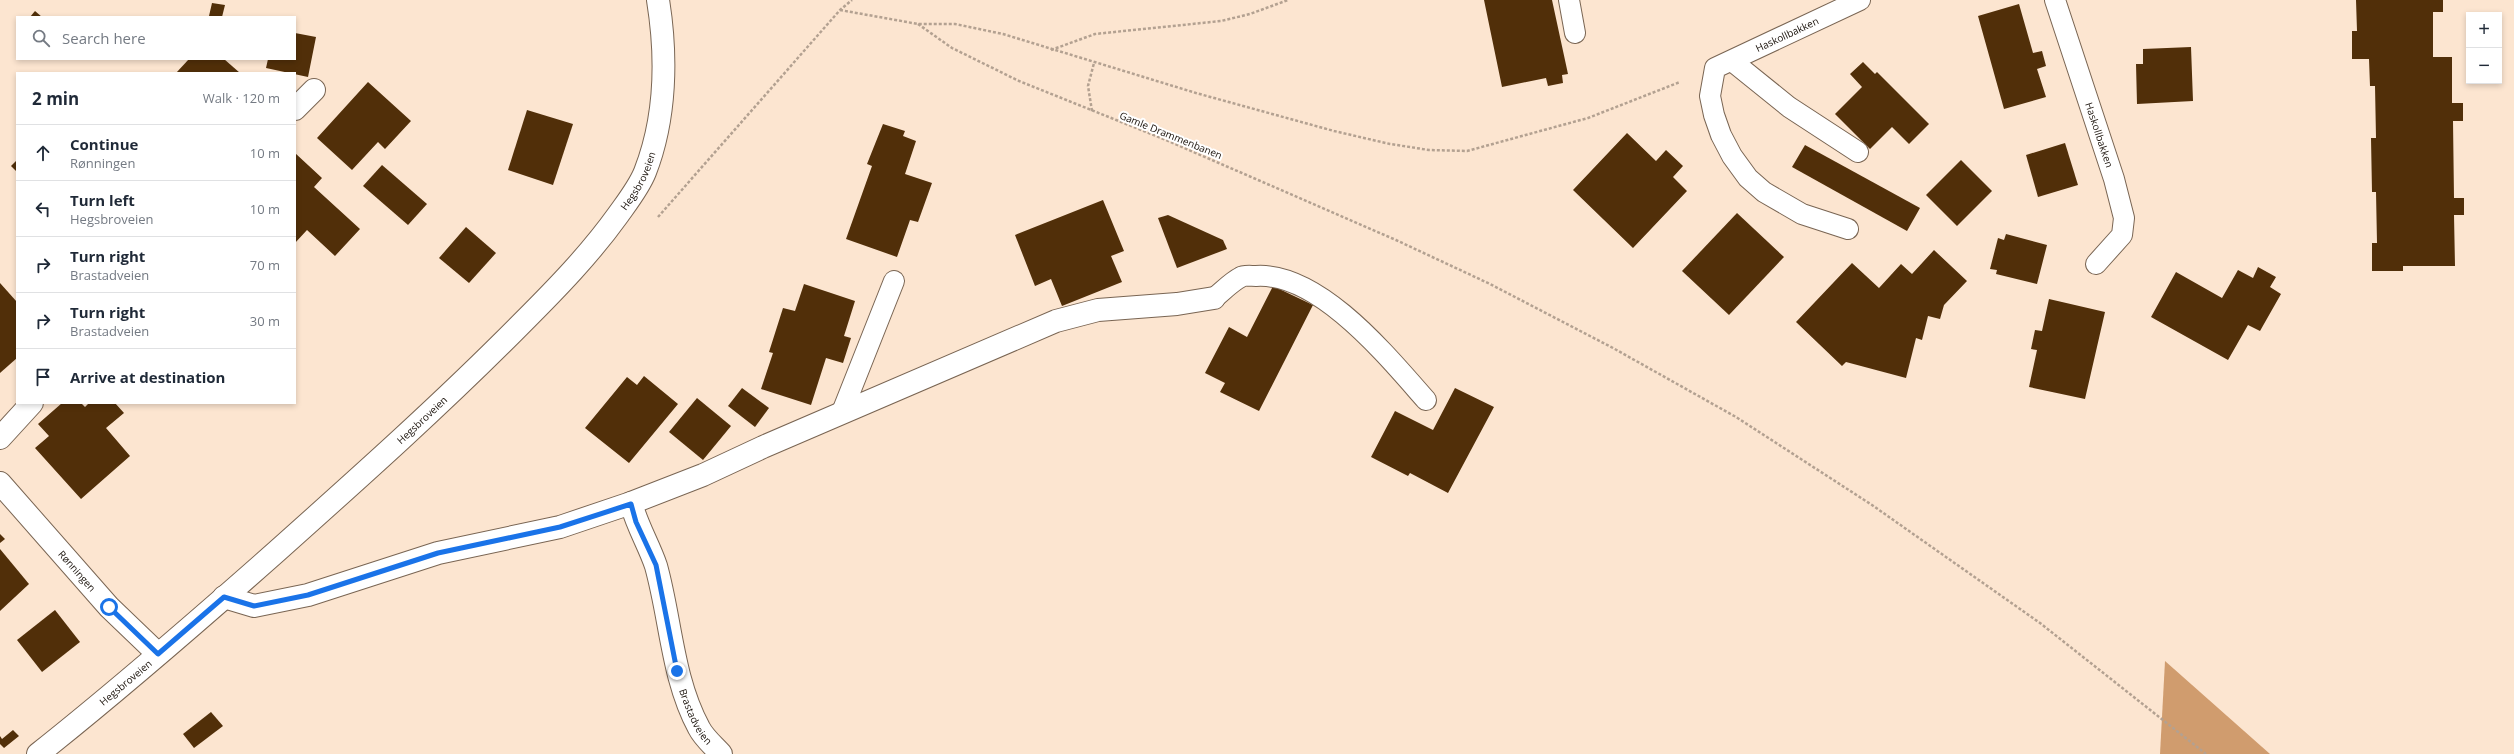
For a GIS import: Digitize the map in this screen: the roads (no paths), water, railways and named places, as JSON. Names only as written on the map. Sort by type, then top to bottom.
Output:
[{"type":"street","name":"Hegsbroveien","points":[[38,754],[158,654],[321,512],[489,357],[574,270],[608,229],[631,197],[645,172],[658,124],[663,94],[664,52],[658,0]]},
{"type":"street","points":[[296,108],[314,90]]},
{"type":"street","points":[[224,597],[254,606],[308,595],[438,553],[560,527],[631,504],[703,475],[842,412],[1056,321],[1098,310],[1177,304],[1214,298]]},
{"type":"street","points":[[0,438],[31,404]]},
{"type":"street","name":"Rønningen","points":[[3,490],[109,607],[158,654]]},
{"type":"street","name":"Brastadveien","points":[[631,504],[636,522],[656,565],[679,677],[687,702],[704,744],[721,754]]},
{"type":"lane","points":[[1569,0],[1575,33]]},
{"type":"lane","name":"Haskollbakken","points":[[1723,65],[1860,0]]},
{"type":"lane","name":"Haskollbakken","points":[[2054,0],[2114,179],[2124,218],[2122,235],[2096,264]]},
{"type":"lane","points":[[1848,229],[1802,214],[1764,192],[1748,178],[1728,149],[1714,115],[1710,96],[1723,65],[1858,152]]},
{"type":"lane","points":[[1214,298],[1241,277],[1272,275],[1302,287],[1323,300],[1369,335],[1426,400]]},
{"type":"lane","points":[[842,412],[894,281]]}]
